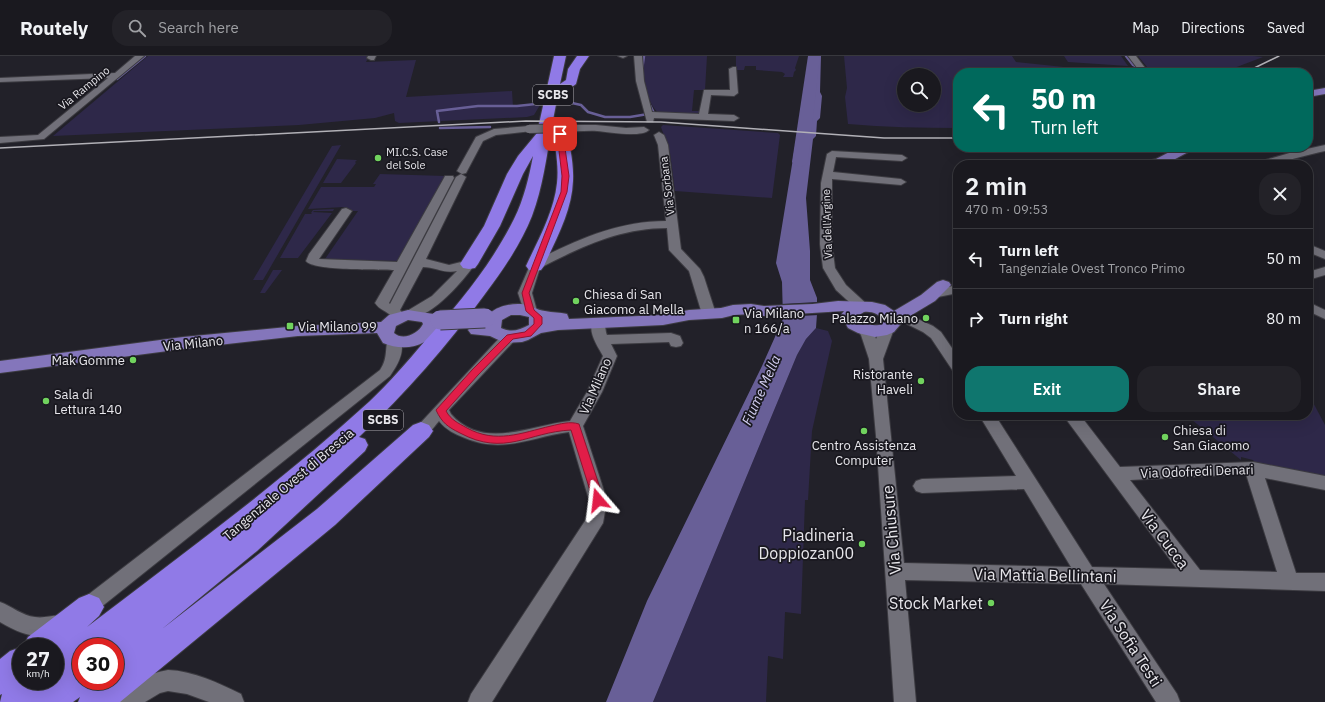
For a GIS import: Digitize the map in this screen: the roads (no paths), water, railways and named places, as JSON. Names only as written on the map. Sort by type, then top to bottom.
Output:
[{"type":"highway","name":"Tangenziale Ovest di Brescia","points":[[124,641],[247,543],[331,469],[396,408],[477,315],[512,264],[537,218],[545,194],[550,169],[549,129],[559,89],[560,56]]},
{"type":"highway","name":"Tangenziale Ovest di Brescia","points":[[96,638],[228,535],[314,464],[379,405],[423,357],[485,282],[509,244],[532,194],[569,56]]},
{"type":"highway","points":[[548,60],[552,70],[550,82],[559,89],[572,81],[574,69],[583,56]]},
{"type":"highway","points":[[469,264],[492,226],[515,174],[525,156],[549,129],[564,156],[564,192],[535,266]]},
{"type":"highway","points":[[94,702],[326,517],[421,431]]},
{"type":"highway","points":[[51,638],[89,607]]},
{"type":"highway","points":[[64,663],[72,657]]},
{"type":"highway","points":[[0,679],[12,669]]},
{"type":"highway","points":[[48,702],[72,682]]},
{"type":"highway","points":[[15,702],[30,690]]},
{"type":"main road","points":[[1313,93],[1325,91]]},
{"type":"main road","points":[[1163,160],[1178,152]]},
{"type":"main road","points":[[862,314],[876,331],[945,289],[953,282]]},
{"type":"main road","points":[[862,314],[945,289]]},
{"type":"main road","name":"Via Milano","points":[[492,327],[508,310],[516,309],[534,318],[603,339],[663,320],[689,315],[716,314],[739,316],[752,315],[764,311],[813,309],[836,313],[862,314]]},
{"type":"main road","name":"Via Milano","points":[[534,318],[674,313],[689,315]]},
{"type":"main road","points":[[862,314],[888,314],[893,322]]},
{"type":"main road","name":"Via Milano","points":[[0,368],[190,342],[397,322],[422,315],[432,326],[492,327],[528,334],[534,318]]},
{"type":"main road","name":"Via Milano","points":[[397,322],[408,342],[422,337],[432,326]]},
{"type":"street","name":"Via Rampino","points":[[0,140],[41,137],[140,56]]},
{"type":"street","points":[[638,56],[640,81],[650,118],[734,118]]},
{"type":"street","points":[[1132,56],[1141,68]]},
{"type":"street","points":[[703,117],[706,92],[734,93],[733,69]]},
{"type":"street","points":[[2,81],[117,75]]},
{"type":"street","name":"Via Sorbana","points":[[549,129],[604,128],[650,133],[662,149],[675,250],[694,269],[716,314]]},
{"type":"street","points":[[397,322],[382,303],[402,264],[479,139],[494,132],[549,129]]},
{"type":"street","points":[[1313,152],[1323,149]]},
{"type":"street","points":[[1279,160],[1311,152]]},
{"type":"street","name":"Via dell'Argine","points":[[862,314],[828,268],[826,244],[826,183],[832,154],[902,158]]},
{"type":"street","points":[[0,611],[20,623],[37,628],[51,627],[89,607],[384,373],[391,365],[395,354],[397,322],[418,263],[457,175]]},
{"type":"street","name":"Via dell'Argine","points":[[827,175],[901,182]]},
{"type":"street","points":[[642,226],[660,219],[670,209]]},
{"type":"street","points":[[346,211],[313,257],[312,261],[320,264],[418,263],[449,269],[469,264]]},
{"type":"street","name":"Via Sorbana","points":[[535,266],[607,232],[642,226],[672,224]]},
{"type":"street","points":[[1313,250],[1325,255]]},
{"type":"street","points":[[397,322],[431,305],[450,288],[469,264]]},
{"type":"street","points":[[437,266],[450,288]]},
{"type":"street","points":[[534,318],[526,293],[535,266]]},
{"type":"street","points":[[1313,274],[1325,270]]},
{"type":"street","points":[[1313,309],[1325,315]]},
{"type":"street","name":"Via Chiusure","points":[[862,314],[876,359],[884,436],[905,702]]},
{"type":"street","points":[[893,322],[928,329],[936,335],[953,360]]},
{"type":"street","name":"Via Chiusure","points":[[876,359],[893,322]]},
{"type":"street","points":[[421,431],[446,417],[469,378],[492,327]]},
{"type":"street","points":[[603,339],[671,337],[675,338],[676,343]]},
{"type":"street","name":"Via Milano","points":[[575,426],[582,416],[600,380],[610,356],[603,339]]},
{"type":"street","points":[[446,417],[474,436],[495,441],[508,440],[561,427],[575,426],[598,500],[594,523],[479,702]]},
{"type":"street","name":"Via Sofia Testi","points":[[990,420],[1087,576],[1169,702]]},
{"type":"street","name":"Via Cucca","points":[[1075,420],[1195,578],[1325,582]]},
{"type":"street","points":[[1253,468],[1289,580]]},
{"type":"street","name":"Via Odofredi Denari","points":[[1116,474],[1253,468],[1325,483]]},
{"type":"street","points":[[922,486],[1029,482]]},
{"type":"street","name":"Via Mattia Bellintani","points":[[895,572],[1195,578]]},
{"type":"street","points":[[126,702],[147,688],[162,681],[176,680],[205,689],[233,702]]},
{"type":"water","points":[[809,56],[821,56],[820,92],[822,96],[820,118],[817,121],[816,136],[813,139],[806,198],[810,251],[810,280],[817,298],[816,328],[806,339],[797,355],[653,702],[606,702],[647,601],[762,366],[783,319],[782,282],[776,263],[797,134],[807,127],[806,110],[809,103],[805,95]]},
{"type":"waterway","points":[[117,79],[145,56]]},
{"type":"waterway","points":[[642,70],[644,56]]},
{"type":"waterway","name":"Fiume Mella","points":[[800,162],[814,56]]},
{"type":"waterway","points":[[1126,56],[1133,65],[1137,67]]},
{"type":"waterway","points":[[572,103],[581,105],[588,112],[605,117],[630,117],[654,113],[649,103]]},
{"type":"waterway","points":[[439,122],[437,111],[478,106],[517,106],[536,104]]},
{"type":"waterway","points":[[440,128],[490,127]]},
{"type":"railway","points":[[1254,68],[1279,56]]},
{"type":"railway","points":[[0,148],[526,121],[661,122],[884,138],[953,138]]},
{"type":"place","name":"MI.C.S. Case del Sole","points":[[378,158]]},
{"type":"place","name":"Chiesa di San Giacomo al Mella","points":[[576,301]]},
{"type":"place","name":"Palazzo Milano","points":[[926,318]]},
{"type":"place","name":"Via Milano n 166/a","points":[[736,320]]},
{"type":"place","name":"Via Milano 99","points":[[290,326]]},
{"type":"place","name":"Mak Gomme","points":[[133,360]]},
{"type":"place","name":"Ristorante Haveli","points":[[921,381]]},
{"type":"place","name":"Sala di Lettura 140","points":[[46,401]]},
{"type":"place","name":"Centro Assistenza Computer","points":[[864,431]]},
{"type":"place","name":"Chiesa di San Giacomo","points":[[1165,437]]},
{"type":"place","name":"Piadineria Doppiozan00","points":[[862,544]]},
{"type":"place","name":"Stock Market","points":[[991,603]]}]
